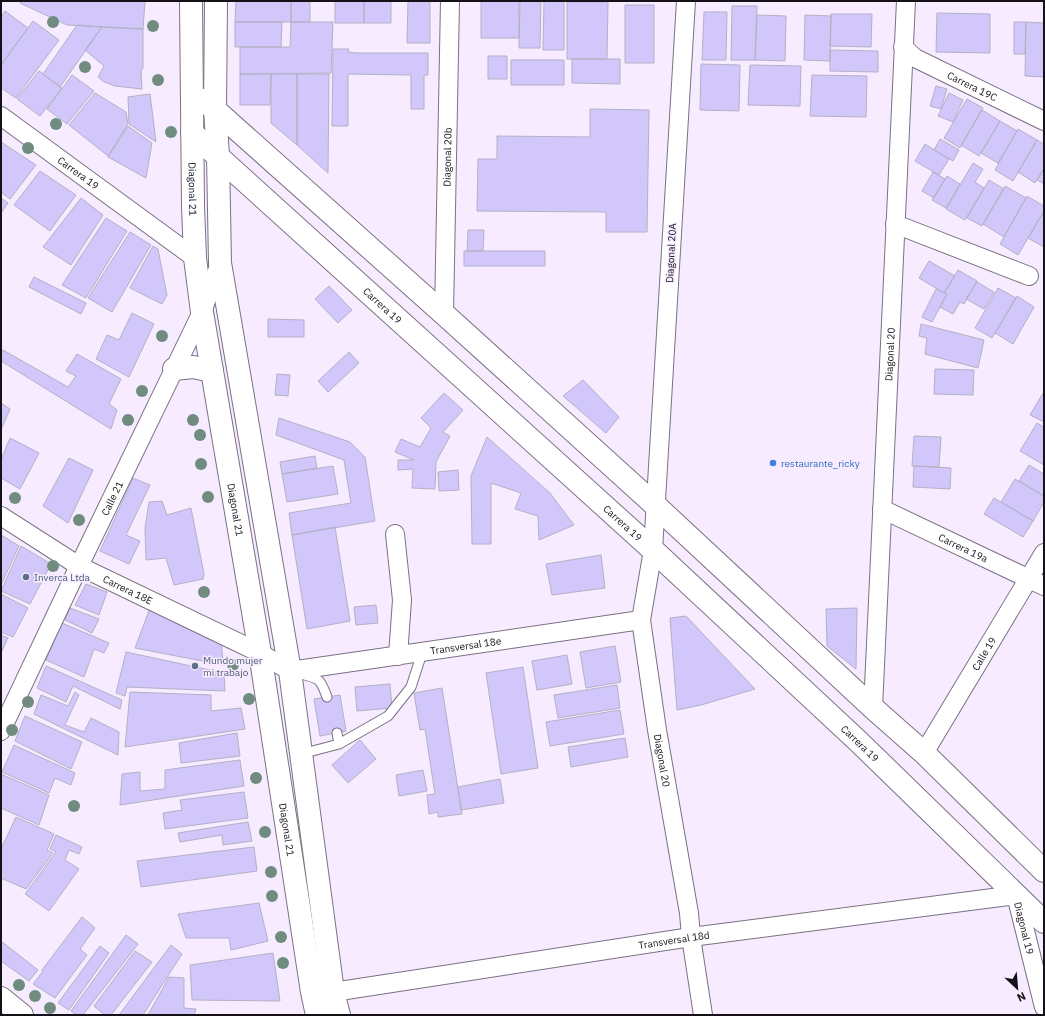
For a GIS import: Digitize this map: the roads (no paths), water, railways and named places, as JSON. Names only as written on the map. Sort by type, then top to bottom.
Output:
[{"type":"main road","name":"Diagonal 21","points":[[191,1],[191,89],[195,258],[202,312],[260,653],[312,992],[317,1015]]},
{"type":"main road","points":[[216,1],[215,109],[218,156],[220,263],[290,671],[333,992],[338,1015]]},
{"type":"main road","points":[[191,89],[444,314],[655,505],[924,754],[1044,871]]},
{"type":"main road","name":"Carrera 19","points":[[192,133],[653,550],[859,742],[1044,922]]},
{"type":"main road","points":[[174,369],[193,367],[212,371]]},
{"type":"main road","points":[[1,998],[22,1015]]},
{"type":"street","name":"Diagonal 20b","points":[[444,314],[450,1]]},
{"type":"street","name":"Diagonal 20A","points":[[655,505],[686,1]]},
{"type":"street","name":"Diagonal 20","points":[[873,708],[906,1]]},
{"type":"street","name":"Carrera 19C","points":[[904,47],[915,58],[1044,121]]},
{"type":"street","name":"Carrera 19","points":[[1,116],[195,258]]},
{"type":"street","points":[[895,224],[1029,276]]},
{"type":"street","name":"Calle 21","points":[[1,731],[202,312],[220,263]]},
{"type":"street","name":"Diagonal 20","points":[[655,505],[653,550],[641,620],[657,730],[689,913],[691,937],[703,1015]]},
{"type":"street","name":"Carrera 19a","points":[[882,508],[1036,582]]},
{"type":"street","name":"Carrera 18E","points":[[1,516],[79,566],[260,653],[290,671]]},
{"type":"street","points":[[395,534],[402,600],[398,656]]},
{"type":"street","name":"Calle 19","points":[[924,754],[1036,582],[1044,553]]},
{"type":"street","name":"Transversal 18e","points":[[290,671],[641,620]]},
{"type":"street","name":"Transversal 18d","points":[[333,992],[691,937],[1016,895]]},
{"type":"street","name":"Diagonal 19","points":[[1016,895],[1044,1006]]},
{"type":"lane","points":[[301,754],[339,744],[388,716],[411,687],[422,653]]},
{"type":"lane","points":[[290,671],[317,678],[322,682],[327,697]]},
{"type":"lane","points":[[337,733],[339,744]]},
{"type":"place","name":"restaurante_ricky","points":[[773,463]]},
{"type":"place","name":"Inverca Ltda","points":[[26,577]]},
{"type":"place","name":"Mundo mujer mi trabajo","points":[[195,666]]}]
